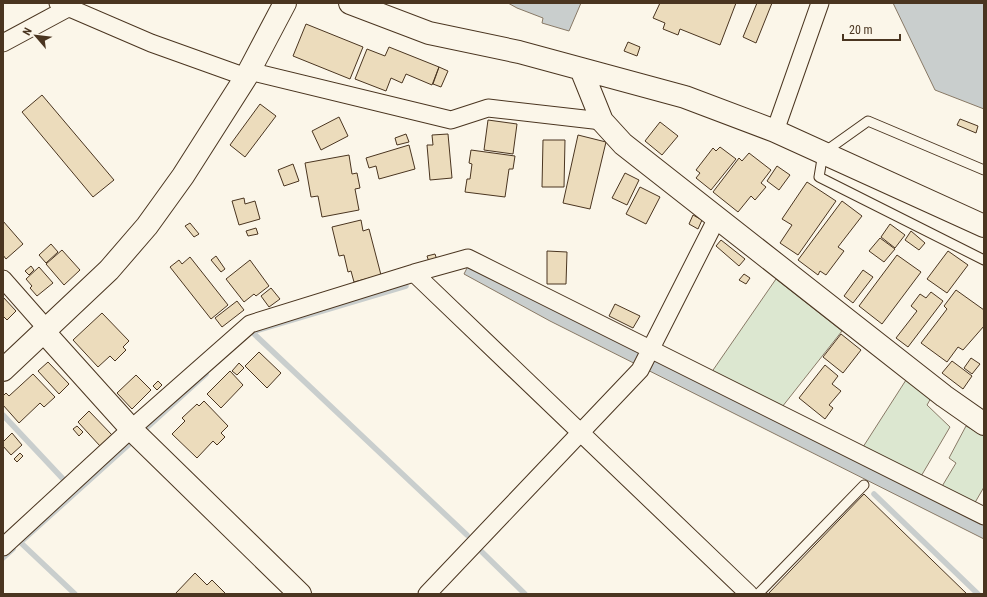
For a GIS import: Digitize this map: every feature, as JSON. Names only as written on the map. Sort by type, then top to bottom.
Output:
[{"type":"street","points":[[3,370],[110,270],[147,226],[183,176],[247,74],[285,3]]},
{"type":"street","points":[[350,3],[429,33],[519,52],[685,98],[775,131],[984,226]]},
{"type":"street","points":[[775,131],[820,3]]},
{"type":"street","points":[[3,43],[63,6],[151,43],[247,74],[451,120],[488,108],[602,121]]},
{"type":"street","points":[[580,69],[602,121],[624,144],[716,218],[944,396],[984,424]]},
{"type":"street","points":[[427,594],[640,370],[716,218]]},
{"type":"street","points":[[3,547],[136,434],[250,324],[414,273],[468,258],[650,352],[984,516]]},
{"type":"street","points":[[414,273],[749,594]]},
{"type":"street","points":[[3,279],[45,331],[136,434],[300,594]]},
{"type":"lane","points":[[984,170],[868,122],[823,152],[820,177],[984,260]]},
{"type":"lane","points":[[758,594],[864,485]]},
{"type":"green space","points":[[776,279],[842,331],[782,407],[711,373]]},
{"type":"green space","points":[[906,380],[931,398],[927,405],[950,427],[920,478],[863,447]]},
{"type":"green space","points":[[966,426],[984,436],[984,487],[973,506],[941,488],[956,463],[949,458]]},
{"type":"shaded area","points":[[508,3],[581,3],[569,31],[542,23],[543,18]]},
{"type":"shaded area","points":[[893,3],[984,3],[984,109],[935,90]]},
{"type":"shaded area","points":[[468,266],[984,524],[984,539],[550,321],[464,274]]},
{"type":"building","points":[[660,3],[736,3],[720,45],[680,29],[678,35],[663,29],[665,23],[653,18]]},
{"type":"building","points":[[757,3],[772,3],[756,43],[743,37]]},
{"type":"building","points":[[306,24],[363,47],[350,79],[293,56]]},
{"type":"building","points":[[628,42],[640,47],[637,56],[624,51]]},
{"type":"building","points":[[389,47],[439,67],[432,85],[406,74],[402,83],[391,78],[386,91],[355,79],[367,49],[385,56]]},
{"type":"building","points":[[439,67],[448,71],[441,87],[433,84]]},
{"type":"building","points":[[42,95],[114,180],[93,197],[22,112]]},
{"type":"building","points":[[260,104],[276,116],[245,157],[230,145]]},
{"type":"building","points":[[339,117],[348,136],[321,150],[312,131]]},
{"type":"building","points":[[960,119],[978,126],[976,133],[957,125]]},
{"type":"building","points":[[488,120],[517,124],[513,154],[484,150]]},
{"type":"building","points":[[660,122],[678,136],[662,155],[645,141]]},
{"type":"building","points":[[406,134],[409,142],[397,145],[395,138]]},
{"type":"building","points":[[448,134],[452,178],[430,180],[427,145],[433,145],[432,135]]},
{"type":"building","points":[[578,135],[606,142],[590,209],[563,203]]},
{"type":"building","points":[[543,140],[565,140],[564,187],[542,187]]},
{"type":"building","points":[[409,145],[415,169],[379,179],[376,166],[369,168],[366,158]]},
{"type":"building","points":[[720,147],[736,159],[711,190],[696,178],[700,173],[696,170],[713,148],[716,151]]},
{"type":"building","points":[[471,150],[515,156],[513,169],[509,169],[505,197],[465,192],[467,179],[470,179],[472,164],[469,163]]},
{"type":"building","points":[[749,153],[771,170],[761,183],[766,187],[755,200],[751,196],[738,212],[713,192],[739,158],[742,161]]},
{"type":"building","points":[[349,155],[352,174],[357,173],[360,188],[355,189],[359,210],[322,217],[318,196],[311,197],[305,163]]},
{"type":"building","points":[[293,164],[299,181],[284,186],[278,170]]},
{"type":"building","points":[[777,166],[790,175],[779,190],[767,181]]},
{"type":"building","points":[[625,173],[639,180],[627,205],[612,198]]},
{"type":"building","points":[[807,182],[836,201],[798,255],[780,243],[792,225],[782,219]]},
{"type":"building","points":[[640,187],[660,197],[646,224],[626,214]]},
{"type":"building","points":[[244,198],[245,204],[255,201],[260,219],[239,225],[232,201]]},
{"type":"building","points":[[842,201],[862,216],[838,247],[844,251],[826,275],[820,271],[818,275],[798,260]]},
{"type":"building","points":[[693,215],[702,220],[698,229],[689,224]]},
{"type":"building","points":[[361,220],[363,231],[369,229],[381,275],[354,282],[351,271],[348,272],[344,255],[339,256],[332,227]]},
{"type":"building","points":[[3,221],[23,244],[6,259],[3,255]]},
{"type":"building","points":[[190,223],[199,234],[194,237],[185,226]]},
{"type":"building","points":[[890,224],[905,235],[895,248],[881,237]]},
{"type":"building","points":[[256,228],[258,234],[248,236],[246,231]]},
{"type":"building","points":[[911,231],[925,243],[919,250],[905,240]]},
{"type":"building","points":[[880,238],[895,249],[884,262],[869,251]]},
{"type":"building","points":[[721,240],[745,259],[739,266],[716,246]]},
{"type":"building","points":[[51,244],[58,252],[46,263],[39,255]]},
{"type":"building","points":[[62,250],[80,270],[64,285],[46,264]]},
{"type":"building","points":[[547,251],[567,252],[566,284],[547,284]]},
{"type":"building","points":[[948,251],[968,265],[947,293],[927,279]]},
{"type":"building","points":[[435,254],[437,260],[429,262],[427,256]]},
{"type":"building","points":[[897,255],[921,272],[882,324],[859,306]]},
{"type":"building","points":[[216,256],[225,269],[221,272],[211,260]]},
{"type":"building","points":[[190,257],[228,305],[211,319],[170,267],[179,260],[182,264]]},
{"type":"building","points":[[250,260],[269,286],[256,296],[254,294],[244,302],[226,279]]},
{"type":"building","points":[[31,266],[34,270],[29,275],[25,271]]},
{"type":"building","points":[[39,267],[53,283],[37,296],[30,288],[32,286],[26,279]]},
{"type":"building","points":[[863,270],[873,277],[853,303],[844,296]]},
{"type":"building","points":[[744,274],[750,278],[746,284],[739,280]]},
{"type":"building","points":[[271,288],[280,299],[269,307],[261,296]]},
{"type":"building","points":[[956,290],[984,310],[984,326],[963,350],[958,347],[947,362],[921,343],[947,309],[944,306]]},
{"type":"building","points":[[931,292],[943,301],[908,347],[896,338],[917,311],[911,306],[920,294],[926,298]]},
{"type":"building","points":[[3,297],[16,311],[7,320],[3,316]]},
{"type":"building","points":[[237,301],[244,310],[222,327],[215,318]]},
{"type":"building","points":[[615,304],[640,316],[633,328],[609,316]]},
{"type":"building","points":[[102,313],[129,341],[123,347],[126,350],[115,361],[110,356],[98,367],[73,340]]},
{"type":"building","points":[[841,334],[861,350],[843,373],[823,357]]},
{"type":"building","points":[[259,352],[281,373],[267,388],[245,366]]},
{"type":"building","points":[[971,358],[980,364],[972,374],[964,368]]},
{"type":"building","points":[[952,361],[972,376],[963,389],[942,373]]},
{"type":"building","points":[[48,362],[69,384],[59,394],[38,371]]},
{"type":"building","points":[[239,363],[244,368],[237,375],[232,371]]},
{"type":"building","points":[[825,365],[838,376],[832,384],[841,391],[829,405],[833,408],[825,419],[799,398]]},
{"type":"building","points":[[230,371],[243,385],[221,408],[207,394]]},
{"type":"building","points":[[33,374],[55,397],[44,407],[40,403],[19,423],[3,405],[3,396],[6,393],[9,396]]},
{"type":"building","points":[[136,375],[151,390],[132,409],[117,393]]},
{"type":"building","points":[[158,381],[162,385],[157,390],[153,386]]},
{"type":"building","points":[[204,401],[228,426],[221,433],[225,437],[217,445],[213,441],[197,458],[172,434],[185,421],[182,418],[197,404],[199,406]]},
{"type":"building","points":[[89,411],[112,435],[100,446],[78,422]]},
{"type":"building","points":[[77,426],[83,432],[79,436],[73,429]]},
{"type":"building","points":[[12,433],[22,445],[11,455],[3,446],[3,442]]},
{"type":"building","points":[[20,453],[23,456],[17,462],[14,459]]},
{"type":"building","points":[[864,494],[967,594],[768,594]]},
{"type":"building","points":[[195,573],[207,585],[212,580],[226,594],[175,594]]},
{"type":"waterway","points":[[252,332],[406,286]]},
{"type":"waterway","points":[[252,332],[467,535]]},
{"type":"waterway","points":[[141,433],[206,374]]},
{"type":"waterway","points":[[3,415],[64,480]]},
{"type":"waterway","points":[[23,540],[135,439]]},
{"type":"waterway","points":[[874,494],[978,594]]},
{"type":"waterway","points":[[20,542],[75,594]]},
{"type":"waterway","points":[[3,558],[13,549]]},
{"type":"waterway","points":[[482,552],[525,594]]}]
